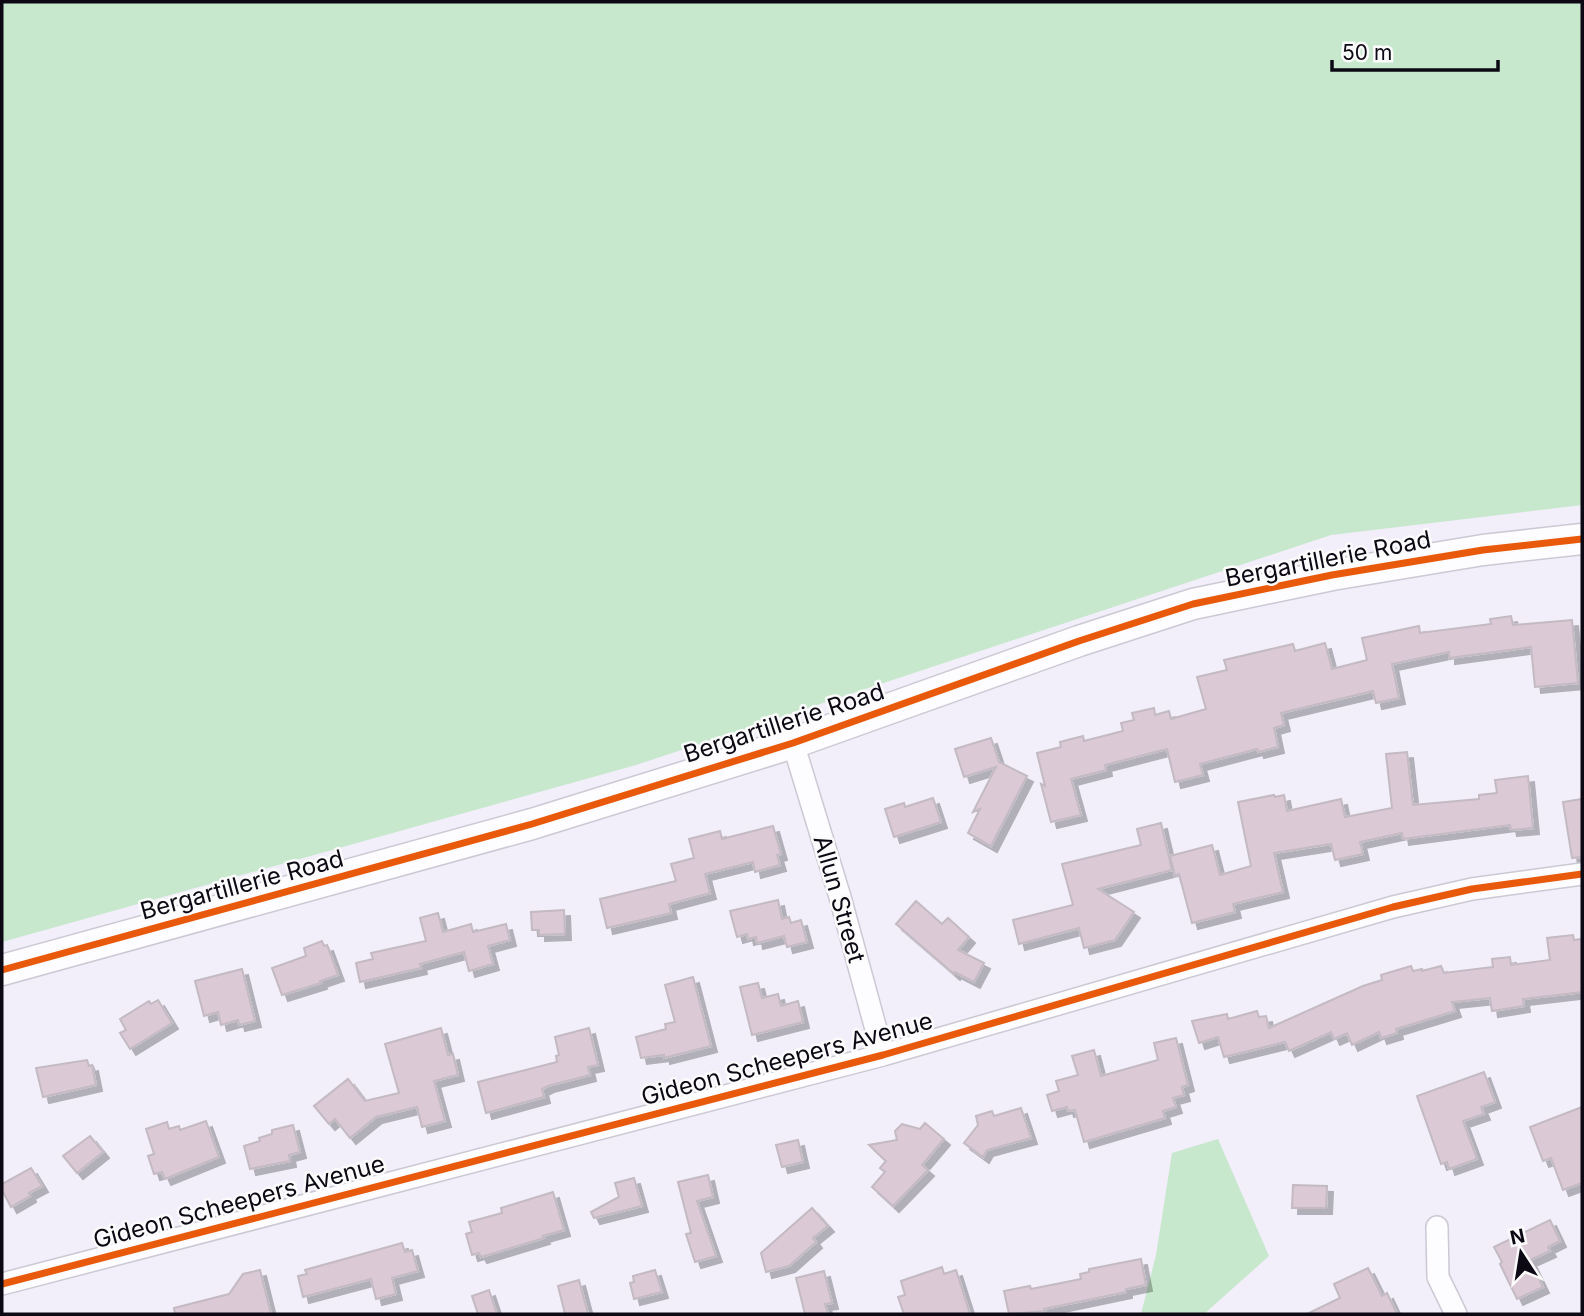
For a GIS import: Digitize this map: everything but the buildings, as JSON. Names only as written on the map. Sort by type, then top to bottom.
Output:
[{"type":"street","name":"Bergartillerie Road","points":[[2,970],[531,824],[793,743],[1079,641],[1193,604],[1332,575],[1469,552],[1582,539]]},
{"type":"street","name":"Allun Street","points":[[793,743],[840,897],[883,1055]]},
{"type":"street","name":"Gideon Scheepers Avenue","points":[[2,1284],[883,1055],[1394,907],[1472,889],[1582,874]]},
{"type":"street","points":[[1437,1227],[1438,1277],[1456,1314]]},
{"type":"green space","points":[[2,2],[1582,2],[1582,505],[1331,535],[636,765],[2,942]]},
{"type":"green space","points":[[1218,1139],[1269,1256],[1204,1314],[1141,1314],[1156,1255],[1172,1153]]},
{"type":"cycle path","points":[[2,970],[532,824],[793,743],[1079,641],[1193,604],[1332,575],[1483,550],[1582,539]]},
{"type":"cycle path","points":[[2,1284],[883,1055],[1393,907],[1472,889],[1582,874]]}]
